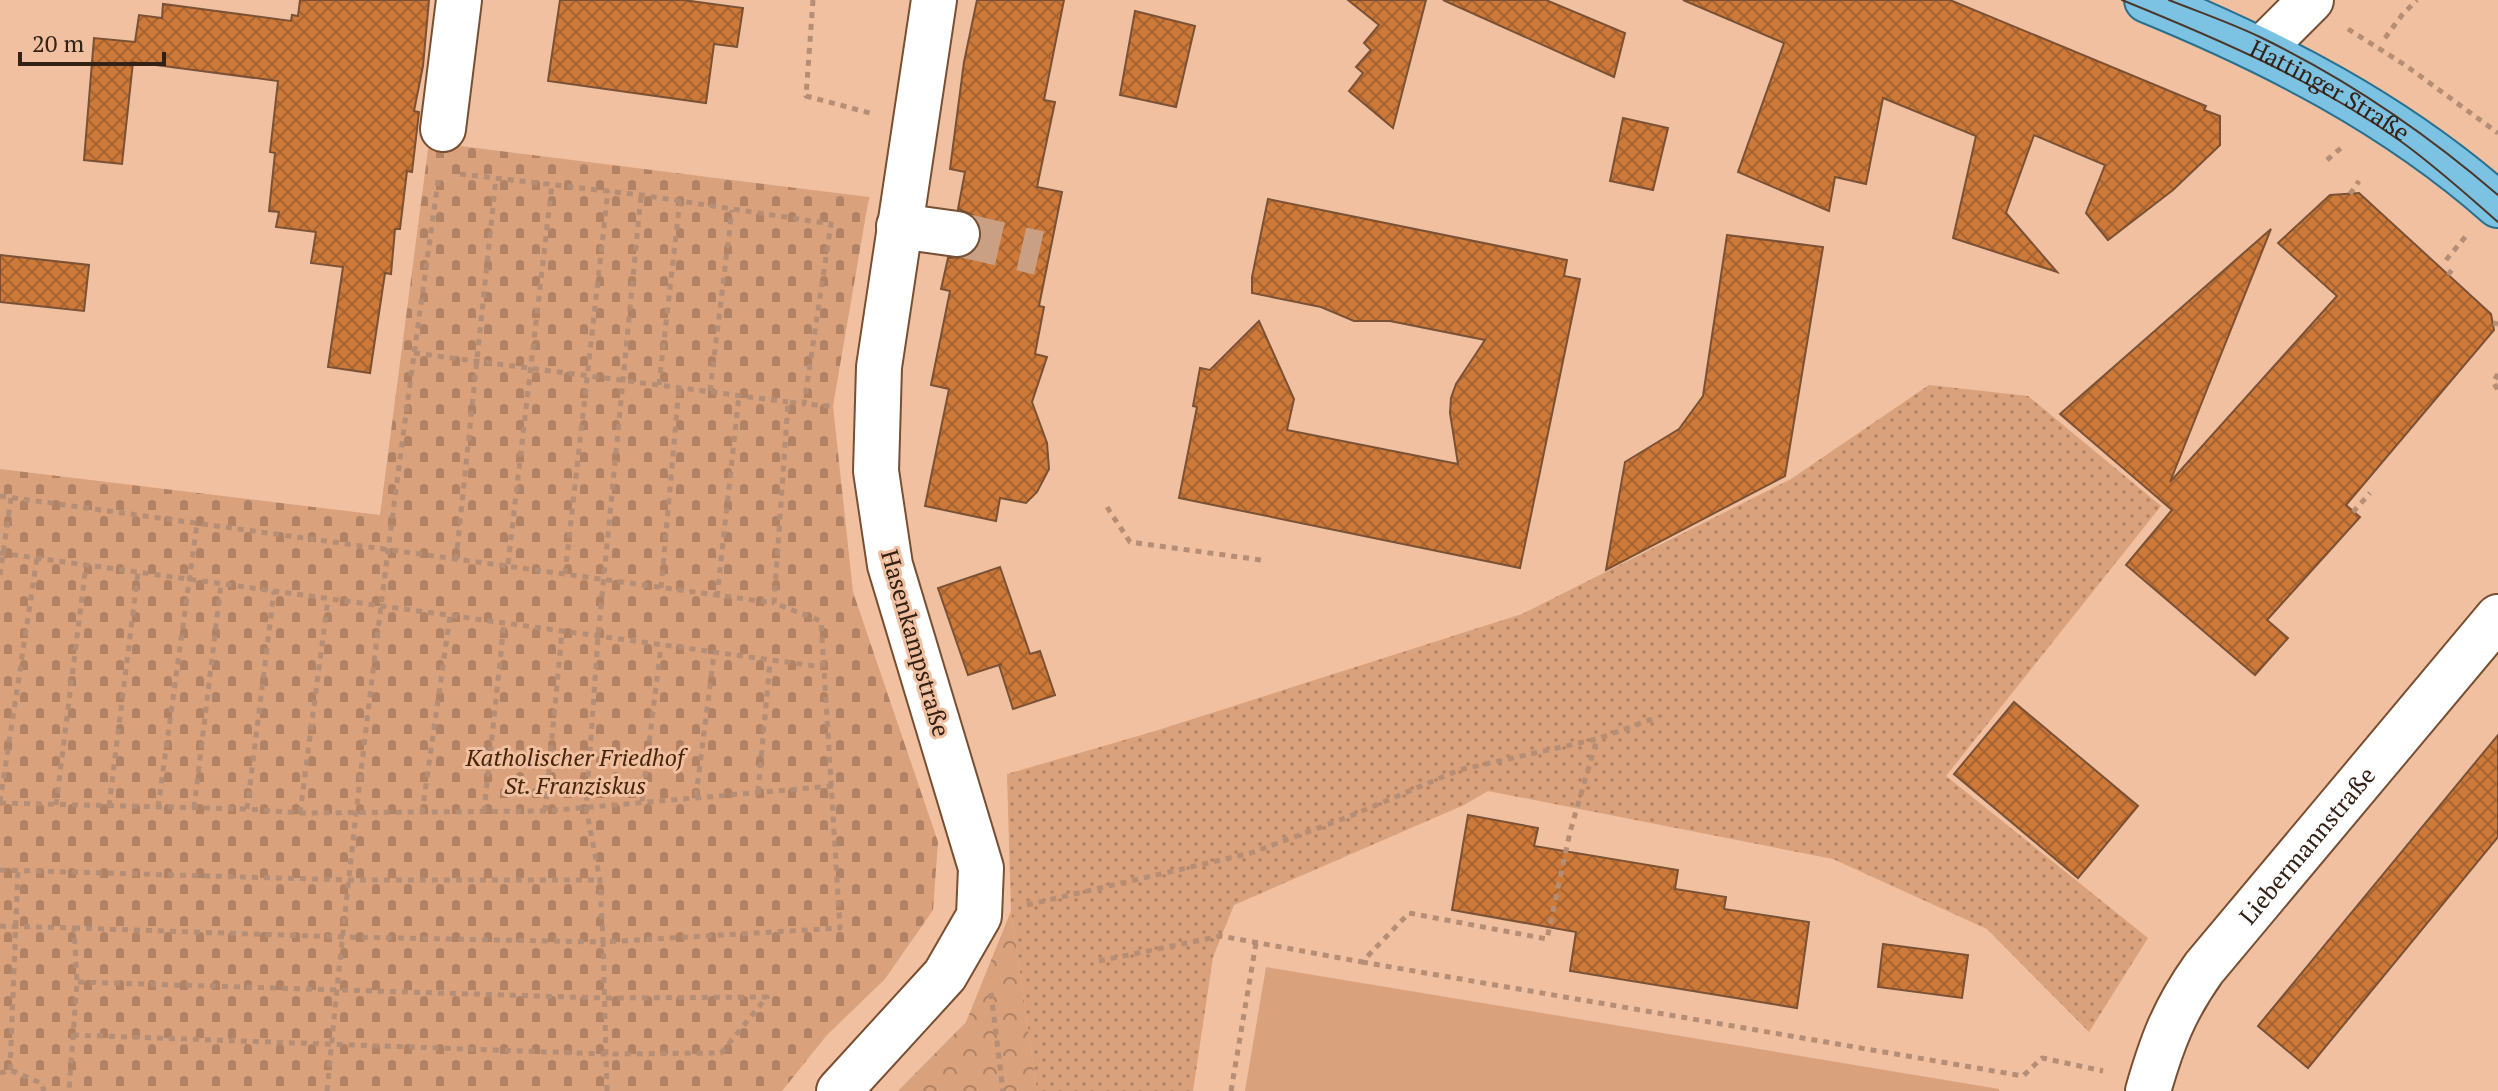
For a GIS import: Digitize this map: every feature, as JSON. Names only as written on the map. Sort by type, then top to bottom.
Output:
[{"type":"main road","name":"Hattinger Straße","points":[[2147,0],[2262,49],[2379,115],[2416,140],[2485,218]]},
{"type":"street","points":[[441,150],[459,0]]},
{"type":"street","name":"Hasenkampstraße","points":[[839,1091],[945,975],[979,916],[981,868],[890,565],[876,471],[879,367],[934,0]]},
{"type":"street","points":[[2262,49],[2311,0]]},
{"type":"street","points":[[899,226],[957,234]]},
{"type":"street","name":"Liebermannstraße","points":[[2148,1091],[2166,1030],[2184,995],[2498,617]]},
{"type":"path","points":[[813,0],[806,96],[877,114]]},
{"type":"path","points":[[2385,38],[2417,0]]},
{"type":"path","points":[[2346,28],[2405,65],[2498,133]]},
{"type":"path","points":[[327,1091],[335,989],[441,150],[496,178],[680,200],[831,224],[804,404]]},
{"type":"path","points":[[456,560],[496,178]]},
{"type":"path","points":[[2350,194],[2359,181]]},
{"type":"path","points":[[508,565],[552,184]]},
{"type":"path","points":[[565,574],[608,191]]},
{"type":"path","points":[[607,1091],[600,880],[586,808],[598,637],[641,195]]},
{"type":"path","points":[[659,385],[680,200]]},
{"type":"path","points":[[710,392],[732,210]]},
{"type":"path","points":[[2446,260],[2485,218]]},
{"type":"path","points":[[2448,275],[2454,267]]},
{"type":"path","points":[[414,353],[876,411]]},
{"type":"path","points":[[2498,374],[2493,382],[2498,390]]},
{"type":"path","points":[[661,588],[679,388]]},
{"type":"path","points":[[717,597],[739,396]]},
{"type":"path","points":[[774,603],[788,402]]},
{"type":"path","points":[[2353,512],[2370,493]]},
{"type":"path","points":[[0,496],[774,603],[821,621],[840,928],[603,942],[0,926]]},
{"type":"path","points":[[0,575],[11,498]]},
{"type":"path","points":[[1107,507],[1130,542],[1261,560]]},
{"type":"path","points":[[158,807],[197,524]]},
{"type":"path","points":[[2,553],[822,667]]},
{"type":"path","points":[[37,558],[0,803],[357,814],[545,811],[833,786]]},
{"type":"path","points":[[56,805],[86,565]]},
{"type":"path","points":[[109,806],[138,572]]},
{"type":"path","points":[[194,808],[221,584]]},
{"type":"path","points":[[247,809],[274,591]]},
{"type":"path","points":[[300,813],[328,599]]},
{"type":"path","points":[[422,813],[450,616]]},
{"type":"path","points":[[484,812],[504,624]]},
{"type":"path","points":[[545,811],[562,632]]},
{"type":"path","points":[[642,801],[661,646]]},
{"type":"path","points":[[696,796],[714,654]]},
{"type":"path","points":[[758,792],[770,662]]},
{"type":"path","points":[[1003,1091],[979,916],[1251,853],[1348,817],[1459,770],[1597,739],[1658,717]]},
{"type":"path","points":[[1362,962],[1409,913],[1547,939],[1570,832],[1597,739]]},
{"type":"path","points":[[0,870],[349,880],[600,880]]},
{"type":"path","points":[[10,1070],[18,870]]},
{"type":"path","points":[[69,1091],[77,982],[74,928]]},
{"type":"path","points":[[1099,961],[1221,936],[2023,1076],[2042,1058],[2103,1071]]},
{"type":"path","points":[[1231,1091],[1256,943]]},
{"type":"path","points":[[73,1035],[606,1054],[721,1053],[767,997],[604,998],[77,982]]},
{"type":"path","points":[[0,1073],[10,1070],[41,1083],[44,1091]]},
{"type":"green space","name":"Katholischer Friedhof St. Franziskus","points":[[429,142],[869,197],[833,406],[853,592],[938,842],[933,910],[885,979],[827,1035],[782,1091],[0,1091],[0,469],[380,515]]},
{"type":"green space","points":[[1929,385],[2028,396],[2161,506],[1946,776],[2148,938],[2089,1032],[1987,929],[1833,859],[1488,791],[1464,805],[1234,905],[1213,957],[1193,1091],[1037,1091],[1011,911],[1007,774],[1152,732],[1522,614],[1791,479]]},
{"type":"green space","points":[[1011,911],[1037,1091],[898,1091],[966,1022]]},
{"type":"green space","points":[[1266,967],[1999,1089],[1999,1091],[1245,1091]]},
{"type":"building","points":[[300,0],[429,0],[423,66],[414,111],[419,112],[412,172],[407,171],[400,229],[395,229],[391,274],[385,273],[370,373],[328,367],[343,267],[311,263],[316,232],[276,227],[279,212],[269,211],[275,153],[270,152],[278,81],[133,62],[122,164],[84,160],[94,38],[135,42],[139,15],[162,18],[163,4],[291,21],[292,15],[298,16]]},
{"type":"building","points":[[560,0],[683,0],[743,8],[737,47],[714,44],[706,103],[548,81]]},
{"type":"building","points":[[977,0],[1064,0],[1044,100],[1055,102],[1037,187],[1062,192],[1039,306],[1044,307],[1035,354],[1047,357],[1032,402],[1047,443],[1049,469],[1037,492],[1026,503],[1000,498],[996,521],[925,506],[949,389],[931,385],[950,291],[941,289],[948,258],[967,257],[977,249],[982,237],[980,225],[973,215],[958,209],[965,172],[950,169],[964,62]]},
{"type":"building","points":[[1348,0],[1426,0],[1393,128],[1349,91],[1363,73],[1356,67],[1371,50],[1364,43],[1379,25]]},
{"type":"building","points":[[1443,0],[1546,0],[1625,33],[1614,77]]},
{"type":"building","points":[[1683,0],[1950,0],[2206,106],[2204,110],[2220,116],[2220,145],[2173,190],[2108,240],[2086,213],[2105,165],[2034,135],[2006,213],[2057,272],[1953,238],[1976,136],[1883,98],[1866,184],[1835,177],[1829,211],[1738,172],[1784,43]]},
{"type":"building","points":[[1135,11],[1195,26],[1176,107],[1120,95]]},
{"type":"building","points":[[1623,118],[1668,128],[1653,190],[1610,181]]},
{"type":"building","points":[[2359,193],[2491,314],[2494,330],[2346,505],[2360,517],[2267,620],[2288,638],[2255,675],[2126,565],[2172,510],[2060,414],[2271,229],[2170,482],[2337,296],[2278,243],[2330,195]]},
{"type":"building","points":[[1268,199],[1567,260],[1564,276],[1580,279],[1520,568],[1179,498],[1197,407],[1193,406],[1200,368],[1210,370],[1259,321],[1294,399],[1287,430],[1458,464],[1450,413],[1451,398],[1456,384],[1485,340],[1390,321],[1354,321],[1321,307],[1252,293],[1252,277]]},
{"type":"building","points":[[1727,235],[1823,247],[1785,476],[1606,570],[1625,462],[1679,429],[1703,396]]},
{"type":"building","points":[[0,255],[89,265],[84,311],[0,302]]},
{"type":"building","points":[[1000,567],[1030,654],[1040,651],[1055,695],[1013,709],[999,665],[1002,664],[968,675],[938,588]]},
{"type":"building","points":[[2014,702],[2138,806],[2078,878],[1954,774]]},
{"type":"building","points":[[2498,735],[2498,837],[2308,1068],[2258,1026]]},
{"type":"building","points":[[1468,815],[1538,828],[1534,846],[1678,870],[1675,889],[1726,897],[1724,909],[1809,922],[1797,1008],[1570,971],[1576,932],[1452,910]]},
{"type":"building","points":[[1883,944],[1968,955],[1962,998],[1878,987]]},
{"type":"tunnel","points":[[957,234],[1039,253]]},
{"type":"tram line","points":[[2122,0],[2229,46],[2367,118],[2450,180],[2498,222]]},
{"type":"tram line","points":[[2169,0],[2249,32],[2324,71],[2414,128],[2498,195]]}]
